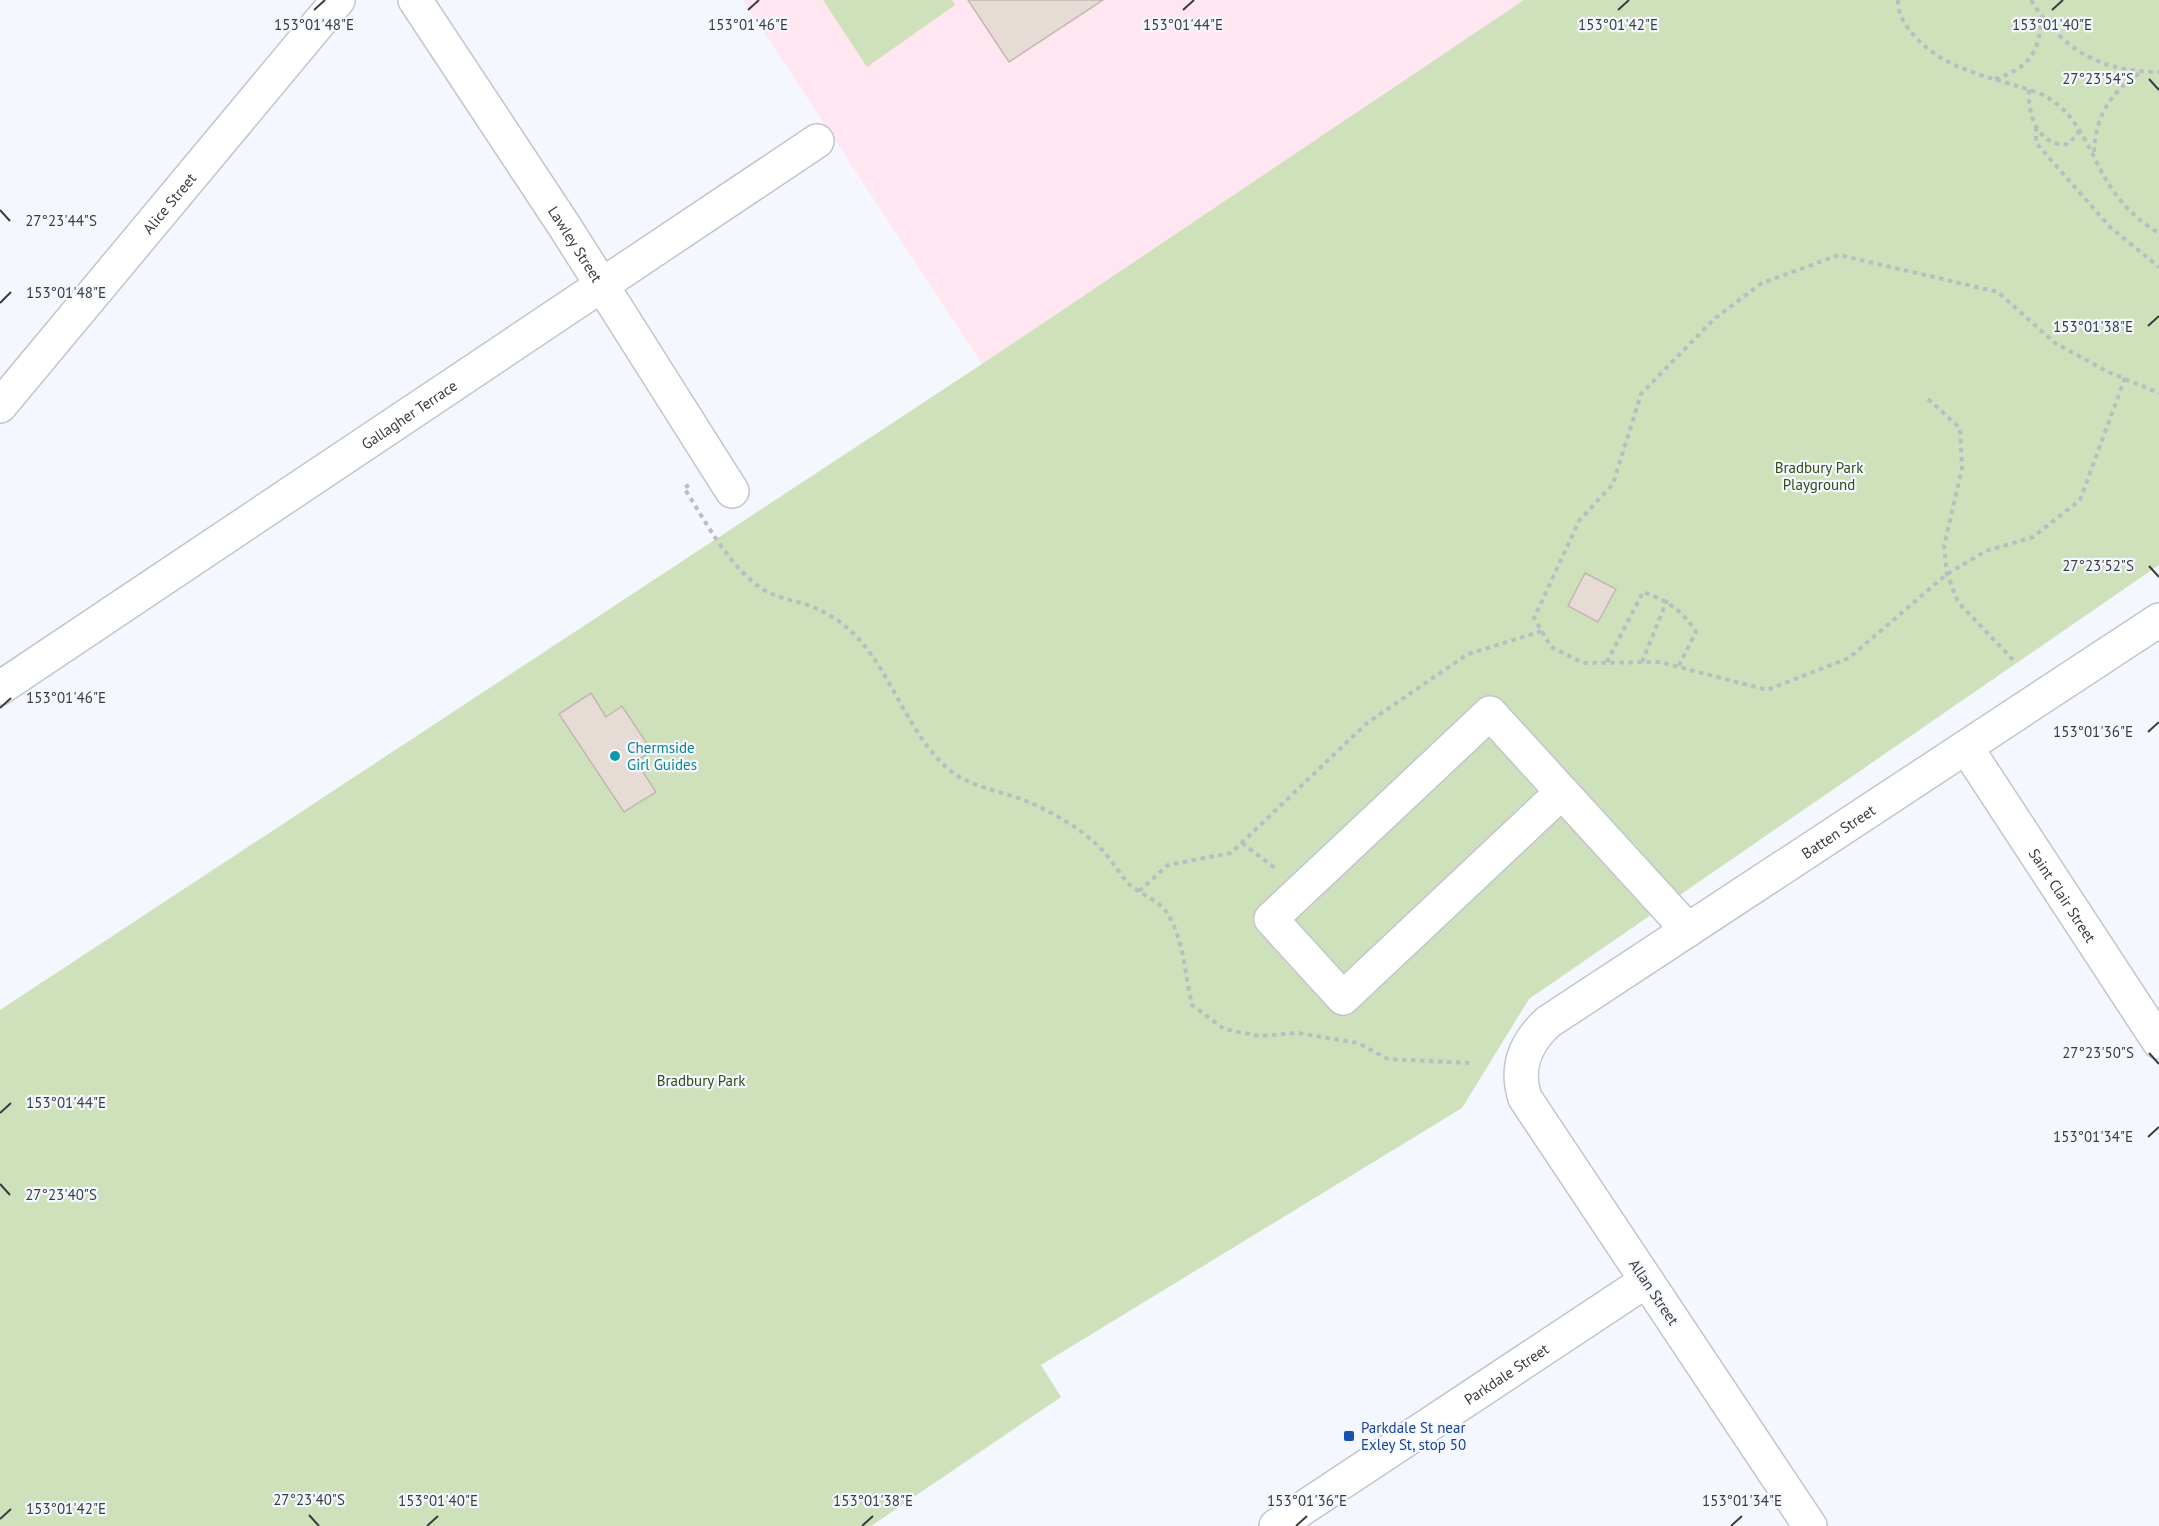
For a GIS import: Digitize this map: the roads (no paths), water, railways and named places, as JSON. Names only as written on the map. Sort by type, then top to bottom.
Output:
[{"type":"street","name":"Alice Street","points":[[0,406],[338,0]]},
{"type":"street","name":"Lawley Street","points":[[415,0],[602,284],[725,479]]},
{"type":"street","name":"Gallagher Terrace","points":[[0,688],[817,141]]},
{"type":"street","name":"Batten Street","points":[[1525,1051],[1530,1041],[1548,1022],[2159,620]]},
{"type":"street","points":[[1562,792],[1343,998],[1271,919],[1490,713],[1688,930]]},
{"type":"street","name":"Saint Clair Street","points":[[1966,747],[2159,1042]]},
{"type":"street","name":"Allan Street","points":[[1525,1051],[1521,1075],[1526,1098],[1810,1526]]},
{"type":"street","name":"Parkdale Street","points":[[1276,1526],[1646,1281]]},
{"type":"place","name":"Chermside Girl Guides","points":[[615,756]]},
{"type":"place","name":"Parkdale St near Exley St, stop 50","points":[[1349,1436]]},
{"type":"park label","name":"Bradbury Park Playground","points":[[1819,476]]},
{"type":"park label","name":"Bradbury Park","points":[[701,1080]]}]
